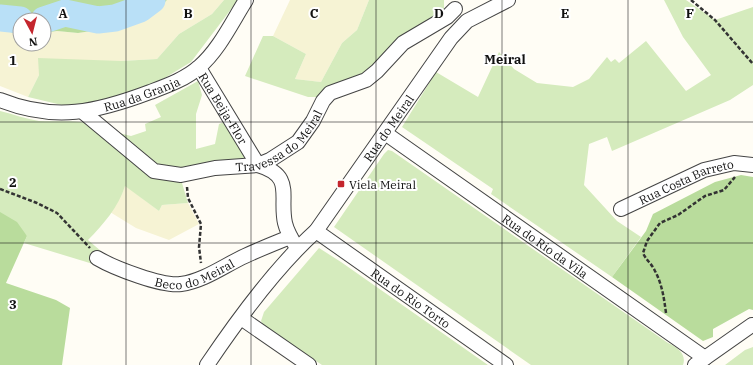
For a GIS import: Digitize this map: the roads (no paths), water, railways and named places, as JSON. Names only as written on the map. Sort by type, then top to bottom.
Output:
[{"type":"street","name":"Rua da Granja","points":[[0,100],[20,108],[45,112],[83,112],[128,101],[161,88],[199,68],[230,27],[246,0]]},
{"type":"street","name":"Rua do Meiral","points":[[207,365],[294,242],[316,231],[451,38],[464,23],[508,0]]},
{"type":"street","name":"Travessa do Meiral","points":[[83,112],[154,171],[181,175],[215,168],[258,165],[270,160],[298,142],[313,122],[323,102],[330,93],[366,80],[377,71],[403,44],[446,18],[456,5],[464,23]]},
{"type":"street","name":"Rua Beija-Flor","points":[[199,68],[258,165],[269,168],[282,183],[284,189],[285,223],[294,242]]},
{"type":"street","name":"Rua do Rio da Vila","points":[[385,133],[664,329],[700,362]]},
{"type":"street","name":"Rua Costa Barreto","points":[[621,209],[704,170],[734,162],[749,165]]},
{"type":"street","name":"Rua do Rio Torto","points":[[316,231],[506,365]]},
{"type":"street","name":"Beco do Meiral","points":[[97,258],[110,266],[171,284],[181,284],[203,277],[246,255],[294,242]]},
{"type":"street","points":[[241,318],[309,365]]},
{"type":"street","points":[[700,362],[752,325]]},
{"type":"waterway","points":[[52,17],[65,13],[98,20],[115,18],[140,9],[152,0]]},
{"type":"waterway","points":[[0,18],[12,19]]},
{"type":"place","name":"Viela Meiral","points":[[341,184]]},
{"type":"district","name":"Meiral","points":[[505,59]]}]
